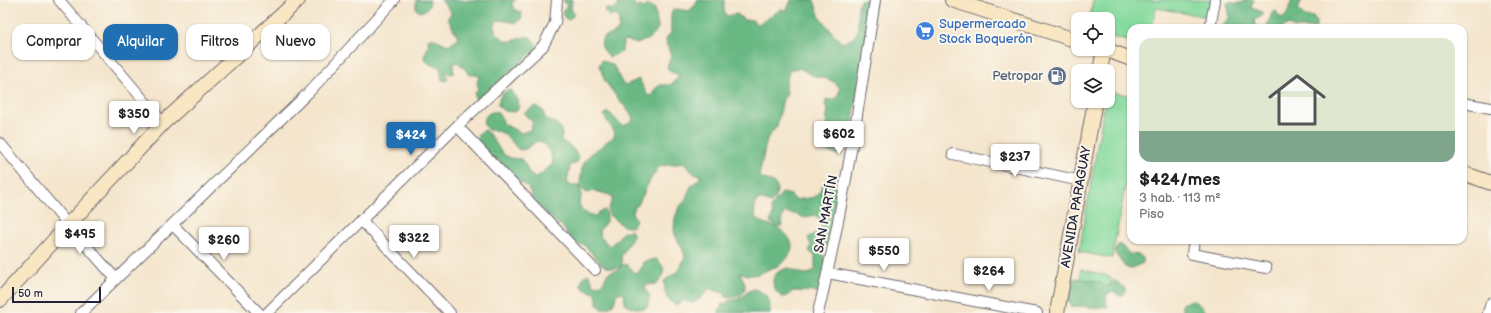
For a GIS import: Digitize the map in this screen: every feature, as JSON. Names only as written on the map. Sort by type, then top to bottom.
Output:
[{"type":"street","points":[[59,0],[163,123]]},
{"type":"street","points":[[0,300],[163,123],[298,0]]},
{"type":"street","points":[[81,313],[308,93],[394,0]]},
{"type":"street","points":[[267,313],[457,126],[543,46],[555,24],[557,0]]},
{"type":"street","name":"SAN MARTÍN","points":[[818,313],[828,273],[860,101],[875,0]]},
{"type":"street","points":[[952,0],[1071,39]]},
{"type":"street","points":[[1211,24],[1215,0]]},
{"type":"street","points":[[1115,53],[1127,58]]},
{"type":"street","points":[[1467,104],[1491,108]]},
{"type":"street","name":"AVENIDA PARAGUAY","points":[[1057,313],[1094,108]]},
{"type":"street","points":[[457,126],[595,270]]},
{"type":"street","points":[[0,143],[68,225],[116,279]]},
{"type":"street","points":[[953,154],[1081,181]]},
{"type":"street","points":[[1467,174],[1491,183]]},
{"type":"street","points":[[361,220],[450,313]]},
{"type":"street","points":[[172,225],[259,313]]},
{"type":"street","points":[[1193,244],[1192,254],[1266,268]]},
{"type":"street","points":[[828,273],[1037,313]]},
{"type":"street","points":[[1488,313],[1491,303]]},
{"type":"green space","points":[[416,0],[430,0],[429,6],[420,12],[416,9]]},
{"type":"green space","points":[[441,0],[516,0],[512,2],[513,7],[518,12],[521,12],[522,18],[517,23],[498,20],[495,24],[495,32],[506,40],[510,41],[530,37],[536,44],[536,49],[490,88],[487,93],[478,99],[475,99],[475,92],[478,89],[477,81],[479,78],[476,74],[470,75],[458,62],[453,64],[454,73],[451,74],[445,72],[448,79],[445,81],[442,80],[440,67],[431,65],[424,59],[430,37],[448,45],[456,41],[458,37],[448,19],[451,12]]},
{"type":"green space","points":[[563,0],[572,0],[571,8],[574,15],[568,20],[563,16],[563,10],[567,7]]},
{"type":"green space","points":[[616,0],[632,0],[636,8],[640,6],[644,8],[648,5],[655,9],[658,28],[648,39],[637,44],[625,40],[623,42],[622,52],[609,57],[602,48],[601,43],[603,37],[613,34],[619,29],[619,18],[617,15],[609,16],[605,12],[606,8],[615,10],[618,5]]},
{"type":"green space","points":[[697,0],[724,0],[724,11],[726,16],[737,14],[744,20],[753,20],[757,25],[780,10],[787,10],[791,0],[814,0],[820,18],[842,43],[855,35],[857,31],[858,7],[860,0],[872,0],[849,146],[836,155],[829,152],[826,148],[825,131],[828,110],[825,105],[826,99],[833,100],[837,97],[840,89],[838,85],[828,79],[811,74],[800,68],[795,68],[789,71],[786,83],[787,95],[783,99],[777,126],[768,137],[759,176],[771,181],[777,187],[776,195],[771,203],[760,199],[757,200],[754,211],[758,220],[778,228],[790,240],[792,249],[788,258],[778,266],[756,275],[740,273],[745,289],[739,296],[732,298],[726,297],[723,292],[708,289],[703,296],[695,302],[692,303],[684,300],[677,305],[667,298],[664,281],[679,270],[685,257],[675,235],[675,218],[679,207],[685,201],[691,186],[699,179],[701,175],[694,174],[684,163],[660,166],[650,180],[638,205],[634,208],[632,213],[636,219],[633,226],[629,227],[623,226],[610,216],[608,209],[613,199],[610,195],[595,191],[587,193],[580,188],[580,184],[582,170],[586,159],[615,134],[604,115],[608,112],[624,126],[632,121],[633,118],[605,81],[599,65],[602,60],[613,65],[622,83],[626,85],[639,79],[648,96],[652,95],[655,89],[660,85],[670,85],[679,77],[676,73],[673,73],[667,68],[671,59],[666,39],[671,33],[671,14],[672,11],[677,9],[689,11],[696,4]]},
{"type":"green space","points":[[1093,0],[1211,0],[1208,17],[1156,8],[1153,24],[1127,24],[1127,41],[1115,38],[1115,12],[1090,12]]},
{"type":"green space","points":[[1244,0],[1255,0],[1252,3],[1251,8],[1264,14],[1255,19],[1254,24],[1224,24],[1230,17],[1227,3],[1231,2],[1235,4],[1244,2]]},
{"type":"green space","points":[[1292,0],[1302,0],[1298,8],[1304,16],[1313,17],[1316,24],[1268,24],[1272,13],[1276,11],[1279,16],[1283,18],[1287,14]]},
{"type":"green space","points":[[510,90],[518,99],[519,107],[515,112],[504,111],[498,106],[501,95]]},
{"type":"green space","points":[[1115,93],[1127,95],[1127,177],[1112,258],[1079,252],[1104,108],[1115,108]]},
{"type":"green space","points":[[536,106],[543,111],[546,120],[558,125],[562,134],[561,141],[572,148],[578,157],[579,160],[570,166],[567,181],[569,185],[577,186],[580,190],[581,196],[579,203],[583,211],[596,216],[599,212],[605,210],[607,213],[607,220],[599,231],[600,236],[609,246],[616,241],[623,232],[631,230],[634,235],[621,257],[622,262],[620,267],[608,268],[599,262],[583,244],[580,245],[573,242],[562,226],[553,220],[535,203],[528,188],[516,180],[498,160],[493,158],[477,142],[478,134],[485,130],[505,155],[510,158],[521,159],[530,175],[536,178],[553,164],[553,160],[546,146],[537,141],[526,149],[519,150],[505,134],[495,130],[488,130],[483,123],[487,114],[497,112],[504,124],[521,133],[530,130],[533,122],[524,113]]},
{"type":"green space","points":[[829,177],[836,181],[840,187],[829,246],[825,245],[821,247],[826,265],[821,292],[793,291],[788,296],[782,297],[774,287],[774,277],[778,272],[788,268],[805,274],[812,272],[815,269],[815,256],[809,251],[811,245],[808,238],[822,231],[820,219],[815,215],[806,218],[785,212],[782,218],[782,226],[778,227],[770,222],[773,214],[771,207],[782,193],[791,195],[796,200],[816,196],[826,179]]},
{"type":"green space","points":[[1119,244],[1130,254],[1139,255],[1143,258],[1143,263],[1130,269],[1125,267],[1115,253]]},
{"type":"green space","points":[[656,259],[662,265],[664,271],[657,284],[645,285],[645,289],[650,296],[647,307],[643,309],[630,307],[625,303],[624,293],[622,292],[616,294],[612,305],[608,308],[602,309],[597,304],[596,295],[581,286],[583,278],[589,274],[594,285],[599,285],[603,282],[608,273],[618,270],[623,264],[628,265],[635,273],[638,273],[643,262]]},
{"type":"green space","points":[[1081,269],[1111,277],[1110,291],[1080,284]]},
{"type":"green space","points":[[1077,278],[1099,282],[1105,286],[1110,286],[1114,280],[1124,287],[1126,291],[1121,297],[1113,292],[1109,293],[1106,298],[1107,308],[1105,306],[1071,307],[1063,291],[1070,280]]},
{"type":"green space","points":[[754,289],[762,292],[768,298],[771,313],[719,313],[721,305],[728,303],[730,300],[740,298]]},
{"type":"green space","points":[[1192,300],[1200,305],[1205,313],[1182,313],[1182,304]]},
{"type":"place","name":"Supermercado Stock Boquerón","points":[[925,31]]},
{"type":"place","name":"Petropar","points":[[1057,76]]}]
